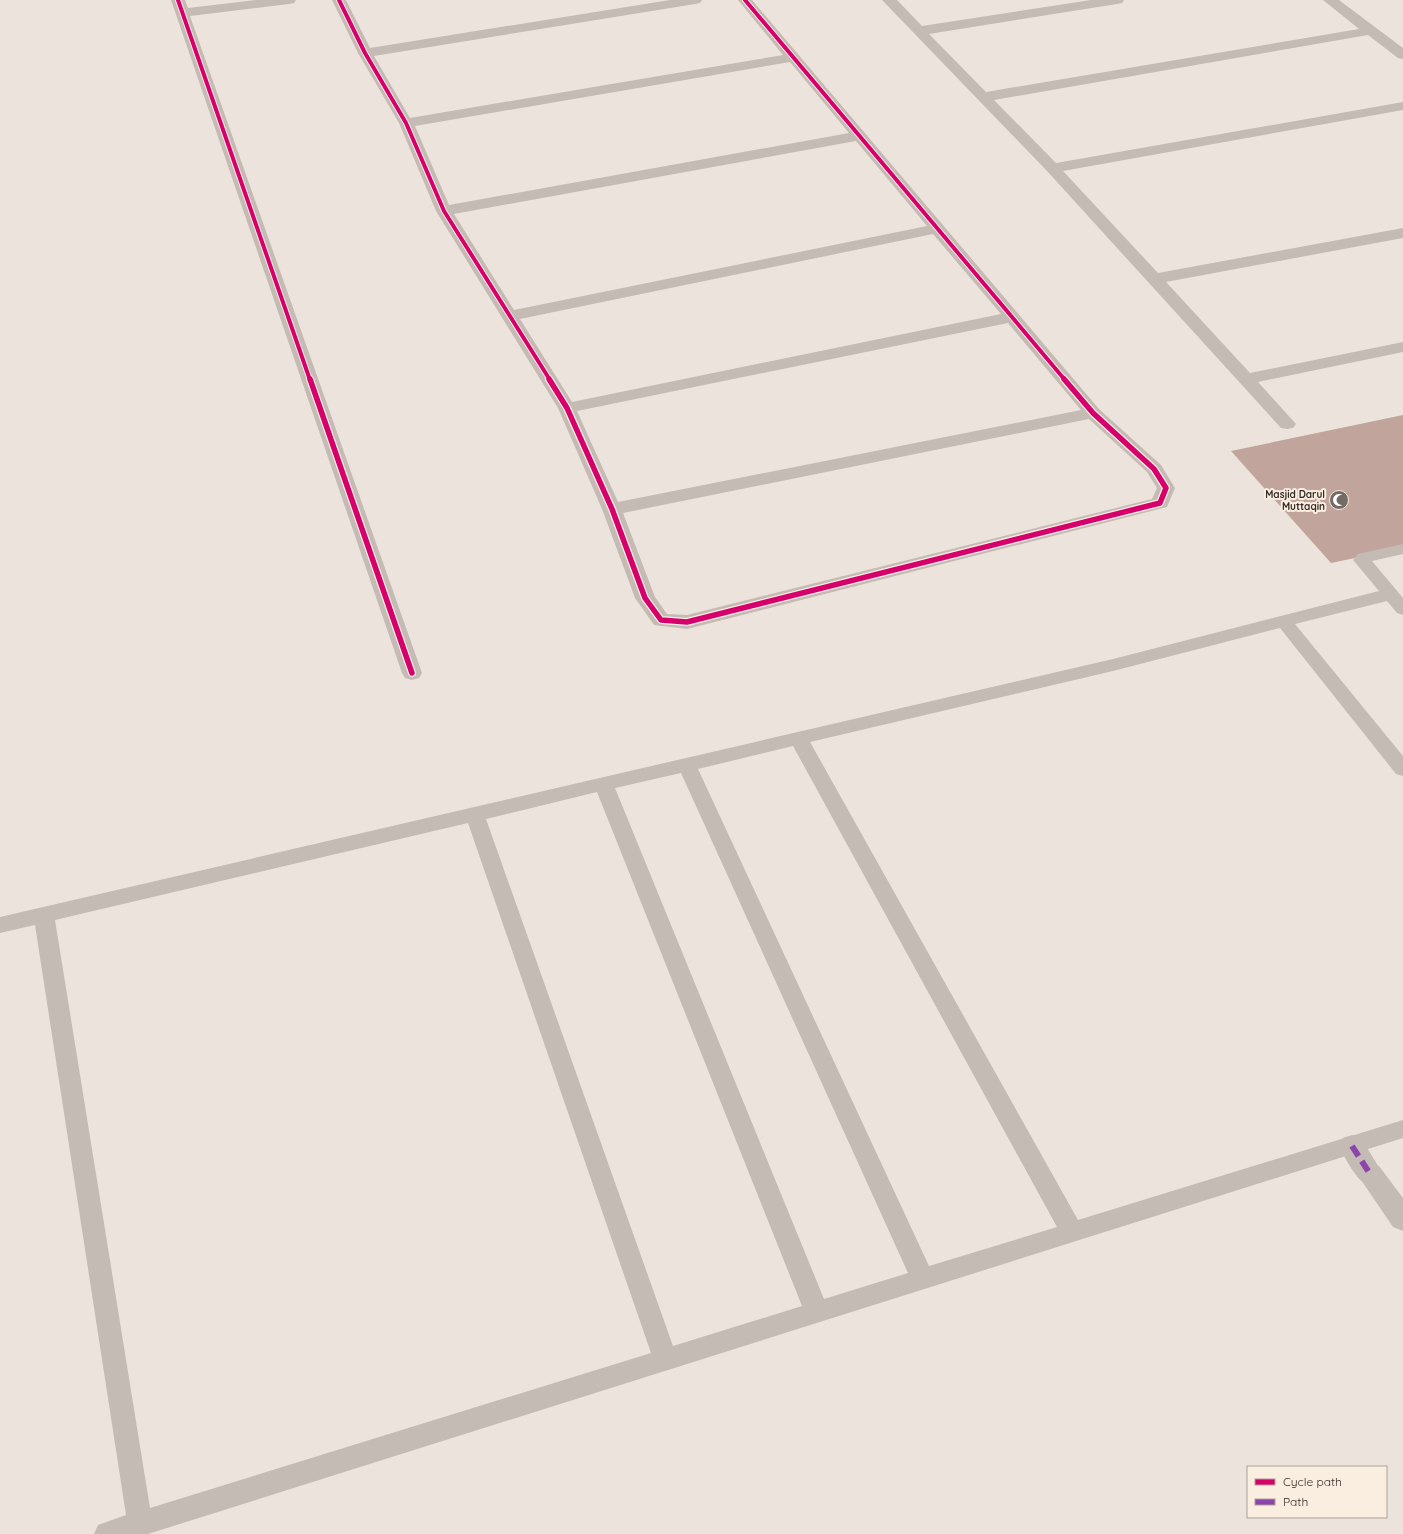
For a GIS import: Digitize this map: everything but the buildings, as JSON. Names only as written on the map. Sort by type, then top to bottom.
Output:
[{"type":"street","points":[[289,0],[180,7],[412,673]]},
{"type":"street","points":[[339,0],[365,53],[406,123],[444,211],[567,408],[612,509],[645,598],[661,620],[687,622],[1160,503],[1166,488],[1154,469],[1093,413],[745,0]]},
{"type":"street","points":[[365,53],[695,0]]},
{"type":"street","points":[[889,0],[1052,168],[1287,424]]},
{"type":"street","points":[[919,31],[1117,0]]},
{"type":"street","points":[[1330,0],[1403,55]]},
{"type":"street","points":[[983,97],[1370,31]]},
{"type":"street","points":[[406,123],[794,57]]},
{"type":"street","points":[[1052,168],[1403,106]]},
{"type":"street","points":[[444,211],[860,136]]},
{"type":"street","points":[[509,316],[938,228]]},
{"type":"street","points":[[1155,279],[1403,233]]},
{"type":"street","points":[[567,408],[1012,317]]},
{"type":"street","points":[[1245,379],[1403,347]]},
{"type":"street","points":[[612,509],[1093,413]]},
{"type":"street","points":[[1352,1146],[1370,1174],[1403,1219]]},
{"type":"lane","points":[[1403,549],[1364,558],[1362,560],[1403,609]]},
{"type":"lane","points":[[0,925],[1113,665],[1391,594]]},
{"type":"lane","points":[[1284,622],[1403,769]]},
{"type":"lane","points":[[798,738],[1073,1233]]},
{"type":"lane","points":[[687,765],[923,1279]]},
{"type":"lane","points":[[604,785],[817,1312]]},
{"type":"lane","points":[[475,815],[666,1360]]},
{"type":"lane","points":[[44,915],[140,1524]]},
{"type":"lane","points":[[107,1534],[1403,1130]]},
{"type":"marked path","points":[[1352,1146],[1370,1174]]},
{"type":"cycle path","points":[[178,0],[412,673]]},
{"type":"cycle path","points":[[339,0],[365,53],[406,123],[444,211],[567,408],[612,509],[645,598],[661,620],[687,622],[1160,503],[1166,488],[1154,469],[1093,413],[745,0]]},
{"type":"place","name":"Masjid Darul Muttaqin","points":[[1339,500]]}]
